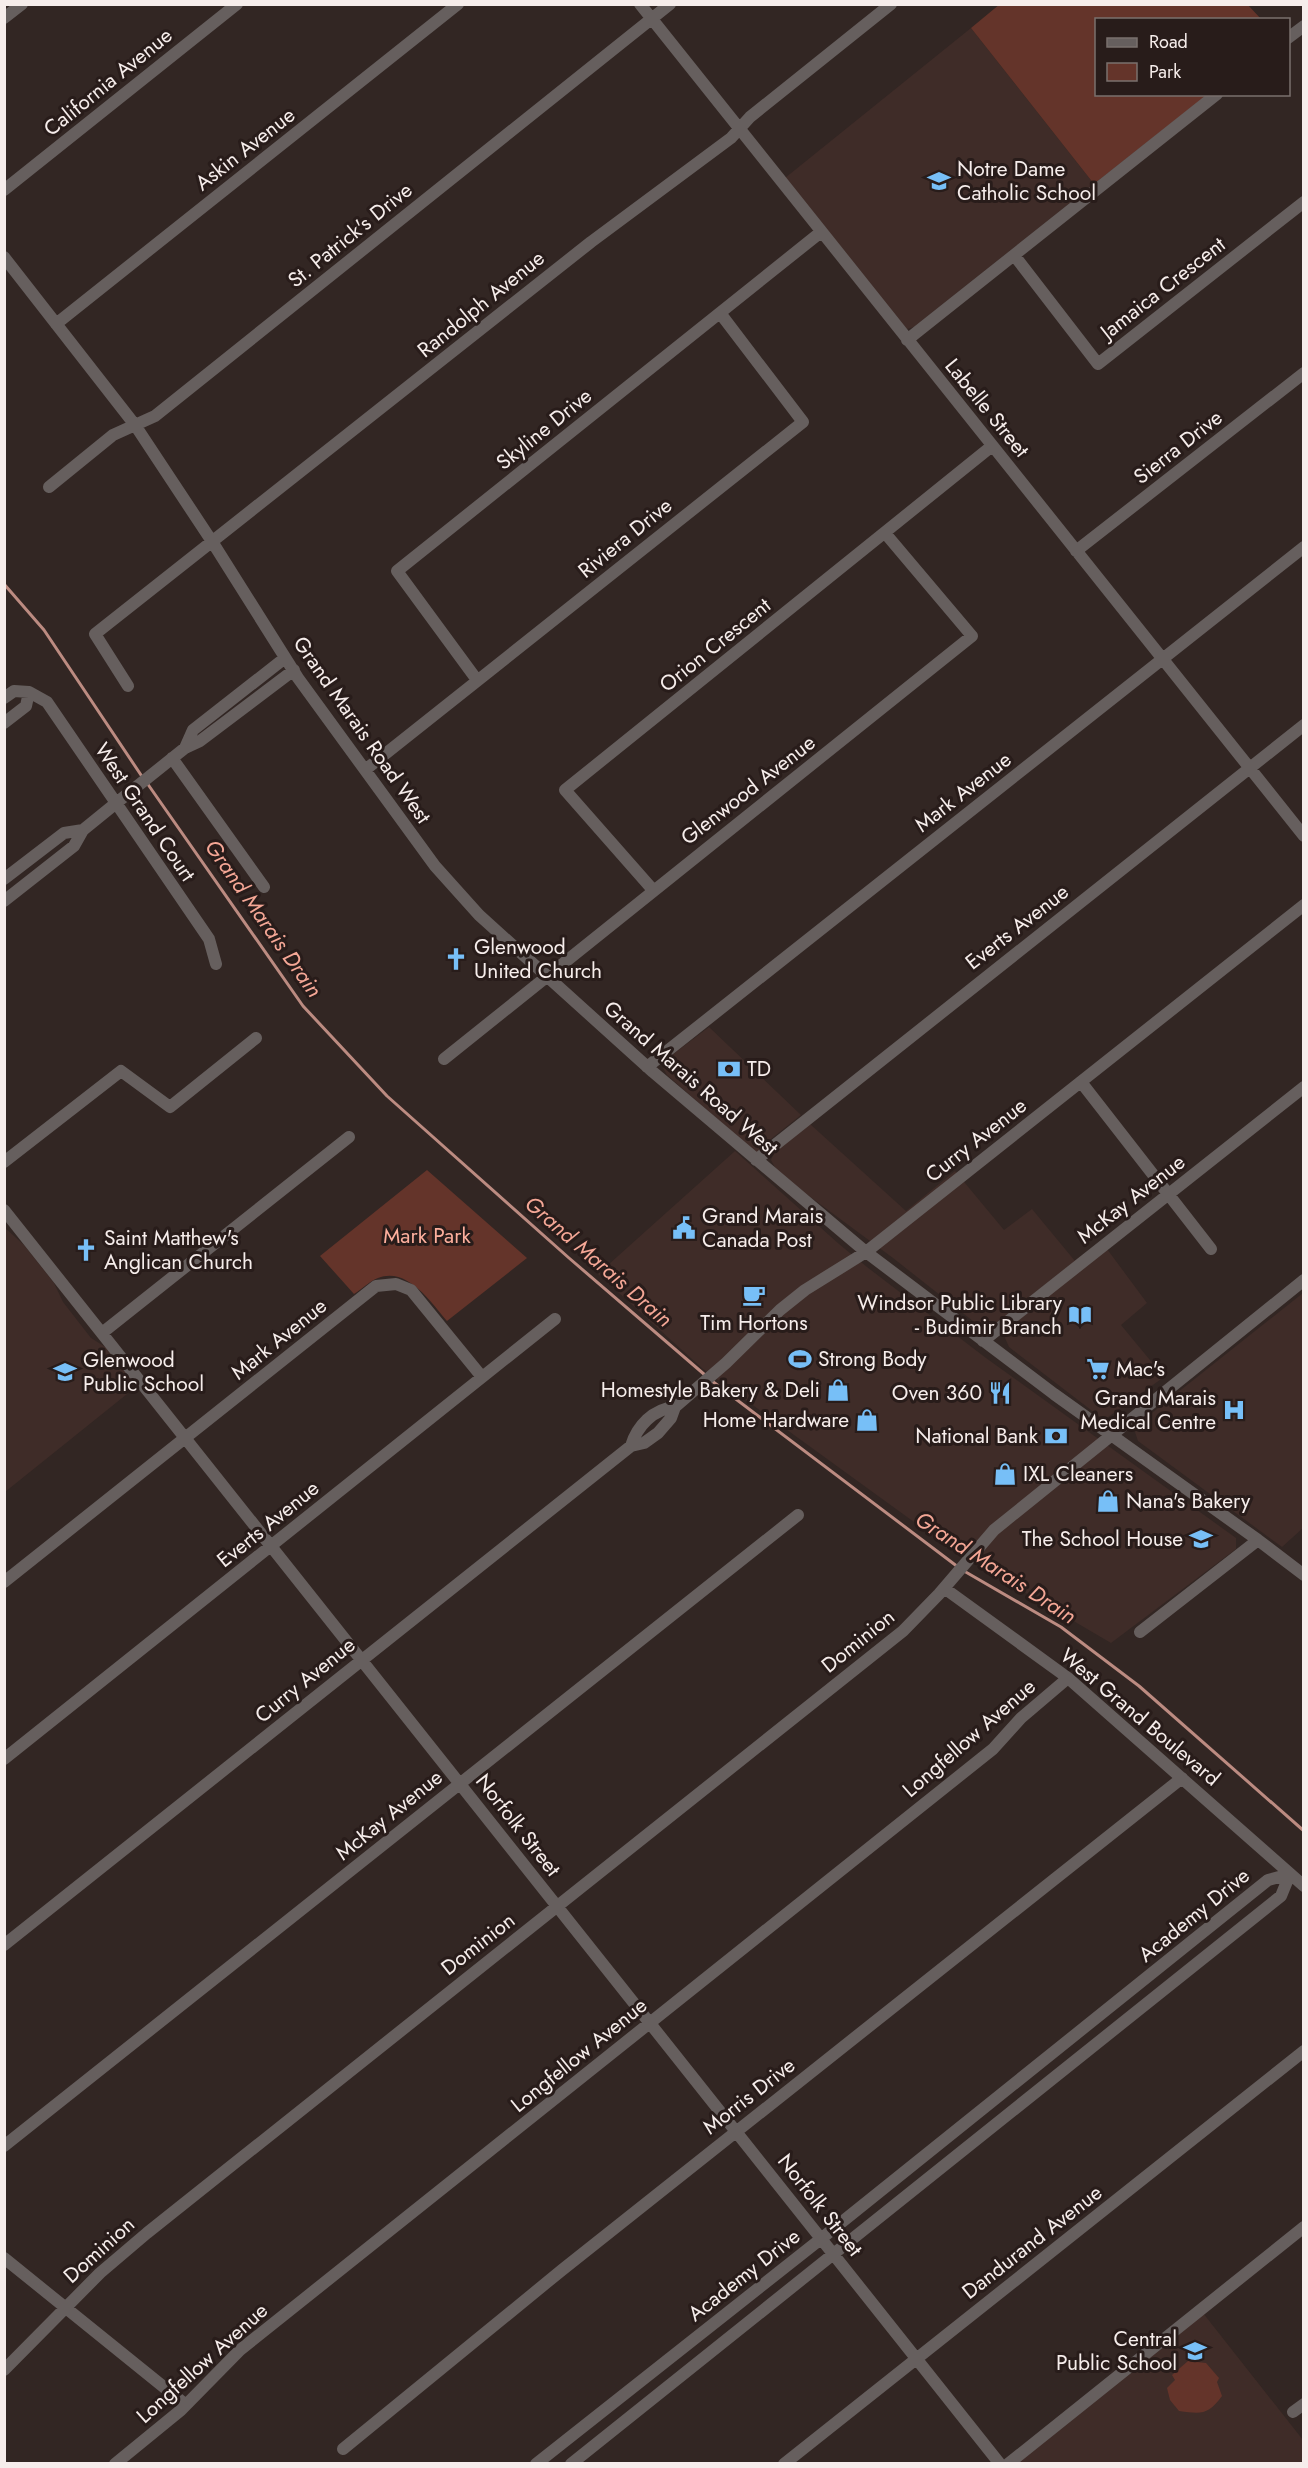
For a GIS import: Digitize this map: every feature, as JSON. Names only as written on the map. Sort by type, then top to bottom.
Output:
[{"type":"street","points":[[4,18],[22,4]]},
{"type":"street","name":"Askin Avenue","points":[[56,324],[458,4]]},
{"type":"street","name":"Labelle Street","points":[[640,4],[1304,836]]},
{"type":"street","name":"St. Patrick's Drive","points":[[49,487],[113,435],[155,416],[670,4]]},
{"type":"street","name":"Randolph Avenue","points":[[128,686],[95,634],[591,242],[731,138],[750,117],[891,4]]},
{"type":"street","name":"California Avenue","points":[[4,190],[232,6]]},
{"type":"street","points":[[1290,36],[1304,26]]},
{"type":"street","points":[[907,340],[1214,96]]},
{"type":"street","name":"Jamaica Crescent","points":[[1014,255],[1098,364],[1304,202]]},
{"type":"street","name":"Skyline Drive","points":[[477,680],[397,571],[821,231]]},
{"type":"street","name":"Grand Marais Road West","points":[[4,258],[135,425],[285,658],[442,874],[478,915],[647,1066],[866,1252],[983,1341],[1304,1575]]},
{"type":"street","name":"Riviera Drive","points":[[365,770],[803,422],[720,313]]},
{"type":"street","name":"Sierra Drive","points":[[1076,551],[1304,372]]},
{"type":"street","name":"Orion Crescent","points":[[653,890],[566,790],[992,446]]},
{"type":"street","name":"Glenwood Avenue","points":[[444,1059],[972,636],[885,533]]},
{"type":"street","name":"Mark Avenue","points":[[647,1066],[1304,547]]},
{"type":"street","points":[[184,748],[193,730],[285,658]]},
{"type":"street","points":[[4,901],[74,846],[83,830],[184,748],[200,741],[294,670]]},
{"type":"street","points":[[4,698],[14,691],[29,692],[26,706],[4,723]]},
{"type":"street","name":"West Grand Court","points":[[29,692],[47,702],[119,800],[210,939],[216,964]]},
{"type":"street","name":"Everts Avenue","points":[[756,1160],[1304,725]]},
{"type":"street","points":[[168,761],[264,887]]},
{"type":"street","points":[[4,879],[64,832],[83,830]]},
{"type":"street","name":"Curry Avenue","points":[[4,1945],[631,1446],[644,1443],[658,1433],[671,1418],[675,1407],[686,1396],[726,1364],[756,1333],[805,1290],[866,1252],[1304,906]]},
{"type":"street","points":[[4,1162],[121,1071],[170,1107],[256,1038]]},
{"type":"street","points":[[1081,1082],[1211,1249]]},
{"type":"street","name":"McKay Avenue","points":[[983,1341],[1304,1087]]},
{"type":"street","points":[[102,1333],[349,1137]]},
{"type":"street","name":"Norfolk Street","points":[[4,1210],[1000,2463]]},
{"type":"street","name":"Dominion","points":[[4,2370],[100,2273],[147,2233],[903,1631],[976,1550],[1014,1512],[1304,1280]]},
{"type":"street","name":"Mark Avenue","points":[[4,1582],[376,1286],[396,1284],[411,1290],[482,1377]]},
{"type":"street","name":"Everts Avenue","points":[[4,1759],[555,1319]]},
{"type":"street","name":"McKay Avenue","points":[[4,2146],[798,1515]]},
{"type":"street","points":[[1140,1632],[1258,1540]]},
{"type":"street","name":"West Grand Boulevard","points":[[944,1588],[1068,1678],[1304,1886]]},
{"type":"street","name":"Longfellow Avenue","points":[[115,2463],[186,2405],[240,2350],[993,1749],[1021,1718],[1068,1678]]},
{"type":"street","name":"Morris Drive","points":[[343,2448],[737,2131],[1182,1778]]},
{"type":"street","name":"Academy Drive","points":[[536,2463],[822,2238],[1268,1880],[1290,1874]]},
{"type":"street","name":"Academy Drive","points":[[572,2463],[1281,1896],[1290,1874]]},
{"type":"street","name":"Dandurand Avenue","points":[[784,2463],[1304,2051]]},
{"type":"street","points":[[1008,2463],[1304,2227]]},
{"type":"street","points":[[4,2258],[186,2405]]},
{"type":"street","points":[[1293,2412],[1304,2404]]},
{"type":"shaded area","name":"Notre Dame Catholic School","points":[[971,28],[1094,184],[914,327],[907,329],[785,178]]},
{"type":"shaded area","points":[[709,1027],[801,1115],[766,1143],[757,1154],[667,1075],[663,1068],[668,1058]]},
{"type":"shaded area","points":[[810,1124],[906,1211],[955,1171],[1004,1230],[1032,1209],[1075,1261],[998,1322],[986,1327],[978,1325],[893,1258],[778,1173],[771,1160],[776,1149]]},
{"type":"shaded area","points":[[735,1151],[867,1267],[986,1358],[1236,1538],[1236,1549],[1111,1643],[954,1551],[703,1369],[598,1274]]},
{"type":"shaded area","name":"Glenwood Public School","points":[[4,1227],[24,1245],[54,1283],[63,1302],[91,1338],[107,1348],[137,1386],[5,1492]]},
{"type":"shaded area","points":[[1107,1249],[1147,1303],[1121,1325],[1164,1377],[1104,1420],[1009,1347],[1005,1338],[1009,1327]]},
{"type":"shaded area","points":[[1303,1293],[1303,1528],[1282,1547],[1138,1441],[1135,1432],[1143,1420]]},
{"type":"shaded area","name":"Central Public School","points":[[1203,2313],[1303,2440],[1303,2463],[1016,2464]]},
{"type":"green space","points":[[1000,4],[1248,5],[1260,18],[1095,18],[1095,96],[1206,96],[1094,184],[971,28]]},
{"type":"green space","name":"Mark Park","points":[[427,1170],[527,1258],[447,1321],[418,1288],[399,1277],[378,1278],[354,1294],[320,1256]]},
{"type":"green space","points":[[1188,2361],[1206,2363],[1219,2378],[1217,2382],[1222,2396],[1213,2407],[1204,2412],[1179,2411],[1170,2400],[1167,2388],[1175,2380],[1172,2375]]},
{"type":"waterway","name":"Grand Marais Drain","points":[[4,584],[44,630],[143,778]]},
{"type":"waterway","name":"Grand Marais Drain","points":[[147,783],[303,1006],[387,1096],[705,1375]]},
{"type":"waterway","name":"Grand Marais Drain","points":[[712,1381],[958,1567]]},
{"type":"waterway","name":"Grand Marais Drain","points":[[964,1571],[1061,1627],[1139,1686],[1304,1831]]},
{"type":"place","name":"Notre Dame Catholic School","points":[[939,181]]},
{"type":"place","name":"Glenwood United Church","points":[[456,959]]},
{"type":"place","name":"TD","points":[[729,1069]]},
{"type":"place","name":"Grand Marais Canada Post","points":[[684,1228]]},
{"type":"place","name":"Saint Matthew's Anglican Church","points":[[86,1250]]},
{"type":"place","name":"Tim Hortons","points":[[754,1295]]},
{"type":"place","name":"Windsor Public Library - Budimir Branch","points":[[1080,1315]]},
{"type":"place","name":"Strong Body","points":[[800,1359]]},
{"type":"place","name":"Mac's","points":[[1098,1369]]},
{"type":"place","name":"Glenwood Public School","points":[[65,1372]]},
{"type":"place","name":"Homestyle Bakery & Deli","points":[[838,1390]]},
{"type":"place","name":"Oven 360","points":[[1000,1393]]},
{"type":"place","name":"Grand Marais Medical Centre","points":[[1234,1410]]},
{"type":"place","name":"Home Hardware","points":[[867,1420]]},
{"type":"place","name":"National Bank","points":[[1056,1436]]},
{"type":"place","name":"IXL Cleaners","points":[[1005,1474]]},
{"type":"place","name":"Nana's Bakery","points":[[1108,1501]]},
{"type":"place","name":"The School House","points":[[1201,1539]]},
{"type":"place","name":"Central Public School","points":[[1195,2351]]}]
